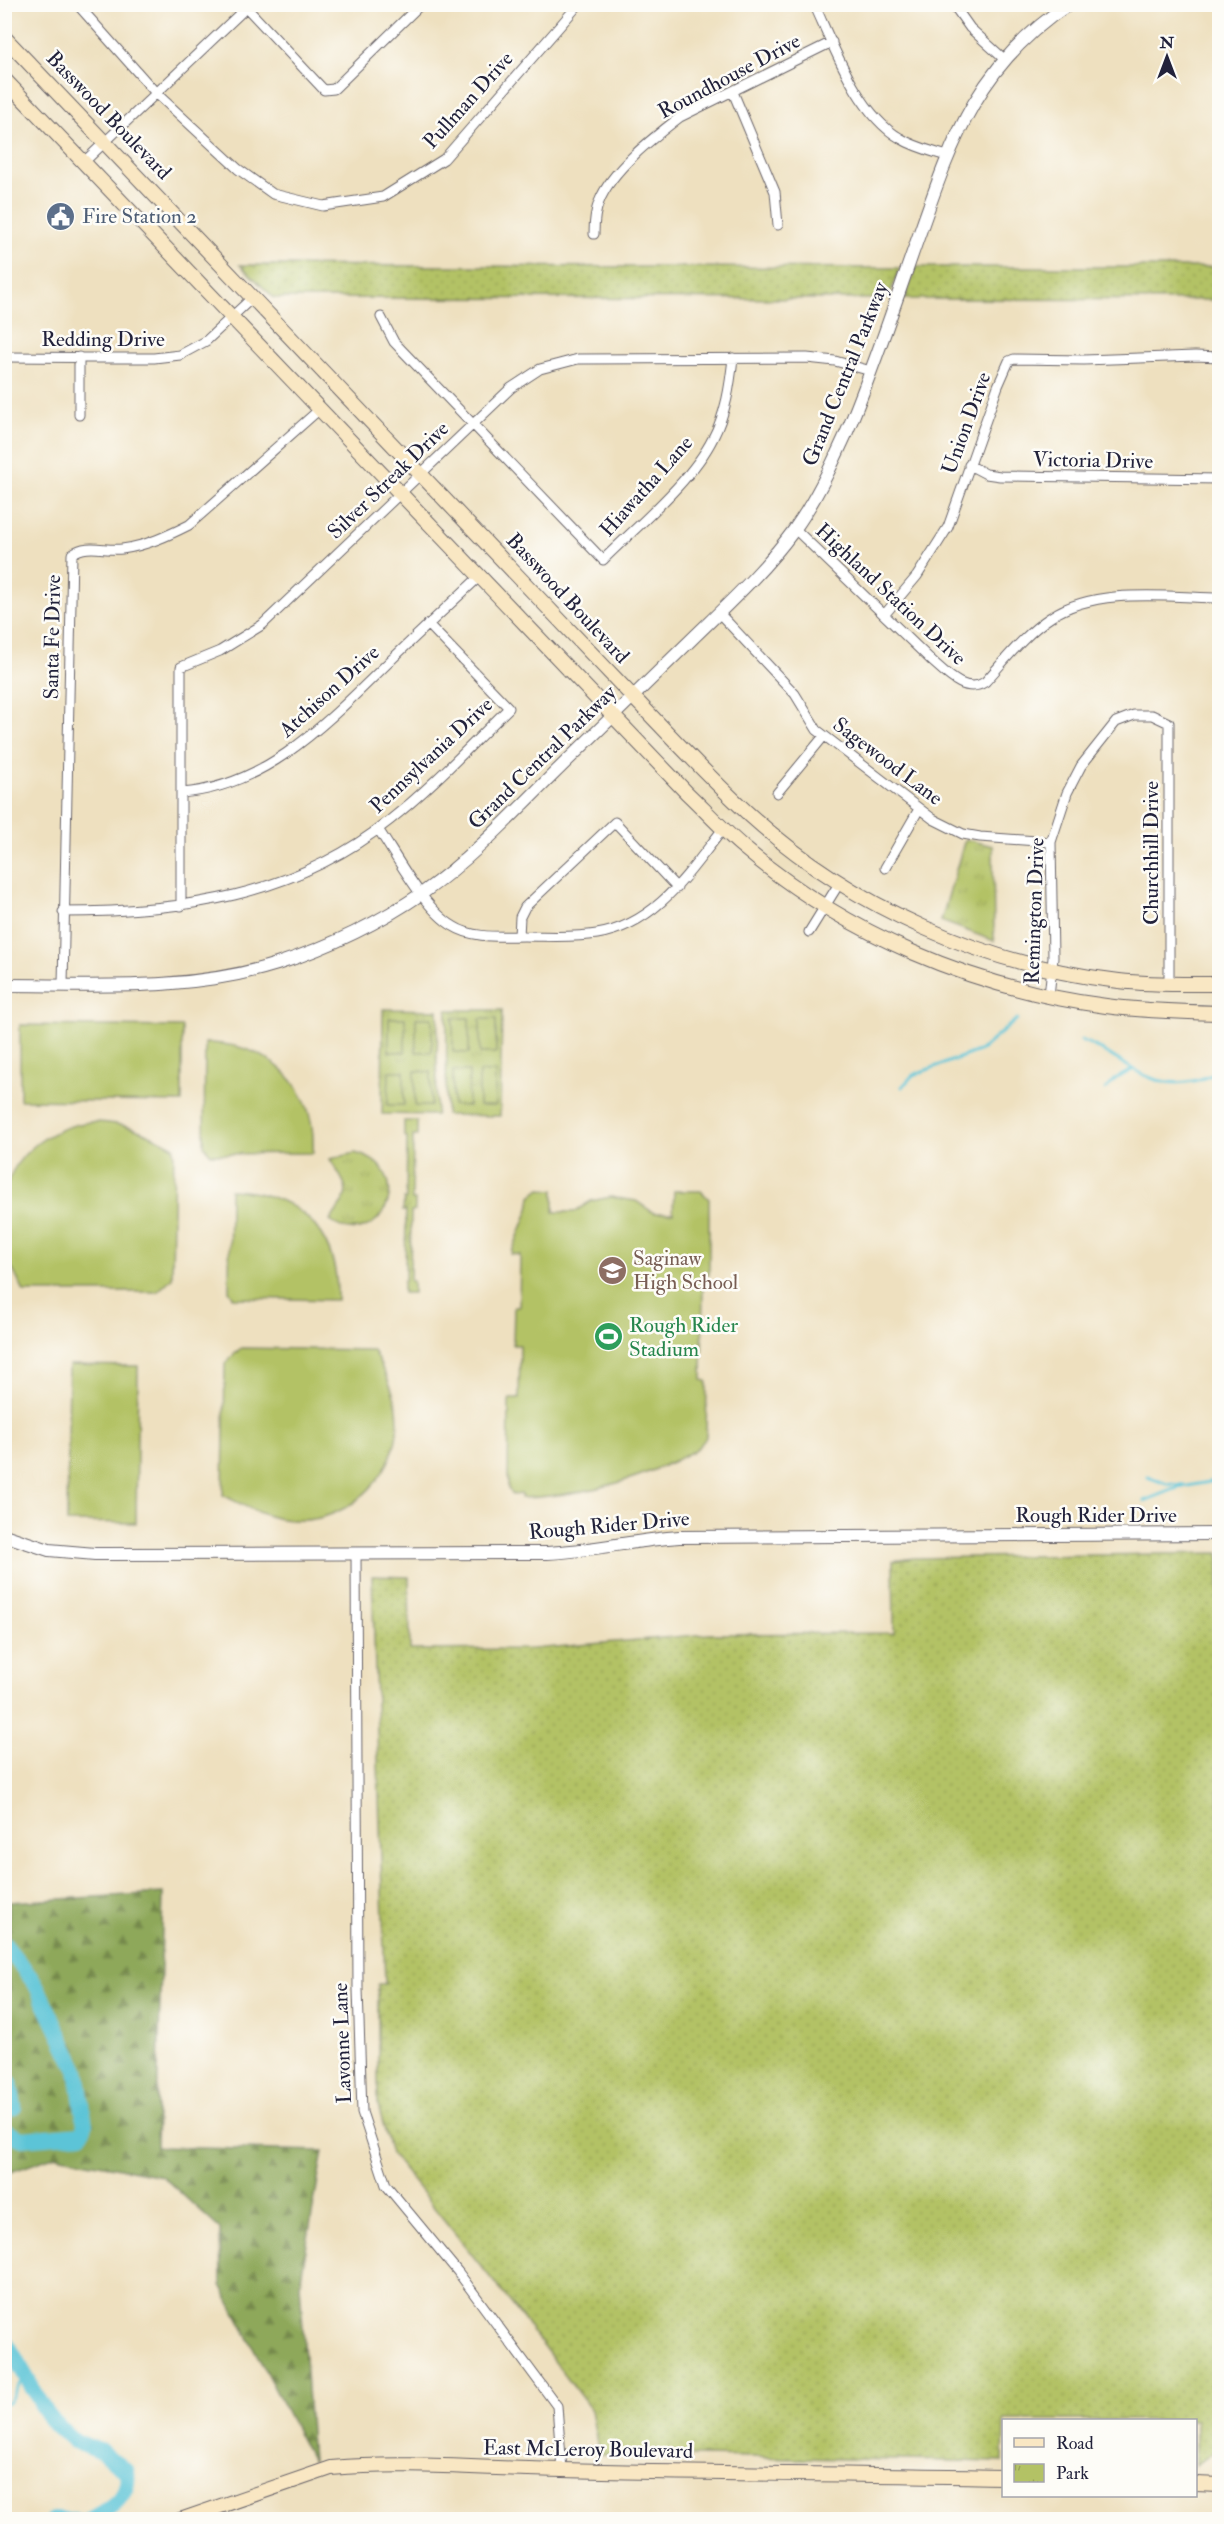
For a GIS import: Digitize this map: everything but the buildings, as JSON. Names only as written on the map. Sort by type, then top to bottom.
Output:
[{"type":"main road","name":"Basswood Boulevard","points":[[4,37],[633,697],[752,817],[800,855],[873,903],[934,932],[983,950],[1052,969],[1120,981],[1220,984]]},
{"type":"main road","points":[[4,79],[723,829],[768,866],[825,906],[874,934],[932,960],[997,983],[1048,996],[1121,1008],[1220,1014]]},
{"type":"main road","name":"East McLeroy Boulevard","points":[[180,2520],[331,2468],[414,2465],[562,2470],[1002,2477]]},
{"type":"street","name":"Pullman Drive","points":[[77,4],[156,93],[238,169],[273,194],[323,206],[383,197],[444,159],[579,4]]},
{"type":"street","points":[[85,161],[247,6],[324,90],[329,91],[334,89],[421,4]]},
{"type":"street","points":[[814,4],[861,98],[883,126],[901,139],[947,156]]},
{"type":"street","points":[[952,4],[970,28],[1004,59]]},
{"type":"street","name":"Grand Central Parkway","points":[[4,985],[166,985],[239,974],[280,963],[333,943],[372,924],[421,893],[472,852],[752,581],[795,529],[827,476],[871,371],[947,156],[966,114],[1004,59],[1033,31],[1069,4]]},
{"type":"street","name":"Roundhouse Drive","points":[[594,234],[599,200],[612,179],[680,117],[832,42]]},
{"type":"street","points":[[733,92],[775,192],[778,225]]},
{"type":"street","name":"Redding Drive","points":[[4,357],[154,358],[180,355],[200,345],[253,297]]},
{"type":"street","points":[[381,317],[394,342],[474,424]]},
{"type":"street","points":[[78,415],[79,357]]},
{"type":"street","name":"Silver Streak Drive","points":[[181,906],[181,667],[220,651],[262,625],[520,381],[540,369],[565,361],[595,357],[822,359],[871,371]]},
{"type":"street","name":"Union Drive","points":[[885,614],[917,576],[948,527],[969,465],[1010,361],[1014,358],[1084,360],[1220,357]]},
{"type":"street","name":"Hiawatha Lane","points":[[474,424],[603,560],[681,482],[704,453],[724,411],[734,358]]},
{"type":"street","name":"Santa Fe Drive","points":[[63,985],[72,554],[80,548],[122,549],[164,538],[189,525],[321,408]]},
{"type":"street","name":"Victoria Drive","points":[[969,465],[986,474],[1000,476],[1220,479]]},
{"type":"street","name":"Highland Station Drive","points":[[795,529],[952,678],[969,687],[985,682],[1050,617],[1068,607],[1105,598],[1220,598]]},
{"type":"street","name":"Atchison Drive","points":[[181,793],[207,789],[239,779],[288,753],[319,729],[479,577]]},
{"type":"street","name":"Sagewood Lane","points":[[719,614],[795,694],[812,723],[824,736],[933,819],[963,834],[1000,840],[1051,842]]},
{"type":"street","name":"Pennsylvania Drive","points":[[63,912],[121,911],[181,906],[235,896],[294,876],[335,856],[378,829],[416,798],[509,708],[428,624]]},
{"type":"street","name":"Remington Drive","points":[[1048,996],[1052,969],[1051,842],[1059,815],[1081,766],[1116,722],[1134,715],[1152,715],[1169,723]]},
{"type":"street","name":"Churchhill Drive","points":[[1169,723],[1169,984]]},
{"type":"street","points":[[777,793],[824,736]]},
{"type":"street","points":[[885,868],[919,809]]},
{"type":"street","points":[[519,936],[520,917],[525,907],[615,822],[677,888]]},
{"type":"street","points":[[378,829],[421,893],[444,920],[461,931],[486,935],[519,936],[575,936],[610,931],[647,914],[677,888],[723,829]]},
{"type":"street","points":[[809,932],[840,882]]},
{"type":"street","name":"Rough Rider Drive","points":[[4,1535],[49,1550],[78,1554],[548,1553],[582,1551],[652,1539],[680,1537],[1220,1534]]},
{"type":"street","name":"Lavonne Lane","points":[[356,1552],[358,1989],[362,2112],[386,2186],[458,2272],[557,2406],[562,2470]]},
{"type":"green space","points":[[240,265],[900,268],[888,299],[274,298]]},
{"type":"green space","points":[[916,267],[1219,267],[1219,300],[905,299]]},
{"type":"green space","points":[[965,839],[993,846],[994,941],[941,921]]},
{"type":"green space","points":[[383,1009],[438,1010],[436,1115],[382,1114]]},
{"type":"green space","points":[[447,1010],[502,1010],[500,1116],[446,1115]]},
{"type":"green space","points":[[389,1018],[405,1018],[405,1052],[389,1052]]},
{"type":"green space","points":[[416,1018],[432,1018],[432,1052],[416,1052]]},
{"type":"green space","points":[[453,1018],[469,1018],[469,1053],[453,1052]]},
{"type":"green space","points":[[480,1019],[496,1019],[496,1053],[480,1053]]},
{"type":"green space","points":[[20,1025],[182,1027],[182,1102],[20,1100]]},
{"type":"green space","points":[[205,1043],[229,1045],[250,1051],[269,1060],[285,1073],[298,1089],[307,1108],[312,1129],[313,1153],[211,1154],[204,1146]]},
{"type":"green space","points":[[389,1071],[404,1071],[404,1105],[388,1105]]},
{"type":"green space","points":[[415,1071],[431,1072],[431,1106],[415,1106]]},
{"type":"green space","points":[[453,1071],[469,1071],[468,1106],[453,1105]]},
{"type":"green space","points":[[479,1072],[495,1072],[495,1106],[479,1106]]},
{"type":"green space","points":[[404,1121],[417,1121],[417,1136],[413,1136],[412,1200],[415,1200],[415,1211],[411,1212],[410,1281],[413,1281],[413,1293],[403,1293],[406,1211],[403,1211],[404,1199],[406,1199],[407,1137],[404,1136]]},
{"type":"green space","points":[[90,1122],[113,1123],[134,1128],[174,1147],[172,1278],[157,1292],[24,1292],[9,1261],[4,1244],[4,1202],[10,1176],[37,1143],[62,1129]]},
{"type":"green space","points":[[355,1153],[375,1162],[386,1176],[389,1191],[386,1206],[377,1219],[364,1228],[348,1229],[330,1221],[342,1202],[346,1190],[342,1178],[330,1159]]},
{"type":"green space","name":"Rough Rider Stadium","points":[[540,1189],[554,1190],[554,1212],[574,1212],[591,1201],[611,1197],[636,1201],[654,1213],[673,1213],[674,1191],[701,1191],[709,1199],[709,1275],[704,1275],[703,1278],[702,1380],[707,1381],[706,1437],[688,1454],[637,1477],[580,1492],[521,1498],[521,1494],[514,1495],[508,1489],[509,1401],[519,1399],[520,1345],[513,1345],[514,1307],[519,1307],[520,1255],[511,1254],[529,1209],[531,1196]]},
{"type":"green space","points":[[230,1190],[254,1192],[275,1198],[294,1207],[309,1220],[322,1235],[331,1254],[336,1276],[337,1300],[234,1298],[229,1291]]},
{"type":"green space","points":[[241,1348],[373,1350],[393,1394],[397,1409],[397,1431],[392,1452],[383,1472],[370,1489],[353,1503],[334,1513],[313,1519],[291,1520],[264,1515],[223,1495],[225,1363]]},
{"type":"green space","points":[[69,1365],[138,1366],[136,1523],[67,1522]]},
{"type":"green space","points":[[1219,1553],[1219,2448],[1197,2464],[1197,2419],[1002,2419],[1002,2462],[599,2454],[591,2410],[514,2307],[391,2154],[378,2105],[378,1984],[385,1984],[372,1576],[409,1577],[410,1650],[532,1649],[709,1634],[894,1633],[893,1561],[914,1558]]},
{"type":"green space","points":[[163,1893],[156,2147],[323,2151],[300,2284],[312,2461],[221,2285],[220,2229],[162,2176],[56,2156],[5,2174],[9,1902]]},
{"type":"waterway","points":[[902,1087],[913,1075],[981,1050],[1017,1019]]},
{"type":"waterway","points":[[1081,1040],[1134,1070],[1161,1081],[1176,1083],[1193,1081],[1220,1073]]},
{"type":"waterway","points":[[1105,1090],[1115,1079],[1132,1070]]},
{"type":"waterway","points":[[1148,1477],[1167,1484],[1184,1485]]},
{"type":"waterway","points":[[1144,1501],[1177,1488],[1220,1480]]},
{"type":"waterway","points":[[4,1944],[35,1983],[77,2070],[85,2125],[81,2134],[22,2139],[4,2131]]},
{"type":"waterway","points":[[4,2079],[10,2083],[14,2107],[4,2111]]},
{"type":"waterway","points":[[4,2338],[50,2419],[74,2441],[102,2452],[127,2472],[126,2488],[122,2495],[111,2507],[89,2520]]},
{"type":"waterway","points":[[4,2404],[8,2403],[25,2375]]},
{"type":"waterway","points":[[53,2520],[74,2520]]},
{"type":"place","name":"Fire Station 2","points":[[61,216]]},
{"type":"place","name":"Saginaw High School","points":[[612,1270]]},
{"type":"place","name":"Rough Rider Stadium","points":[[608,1337]]}]
